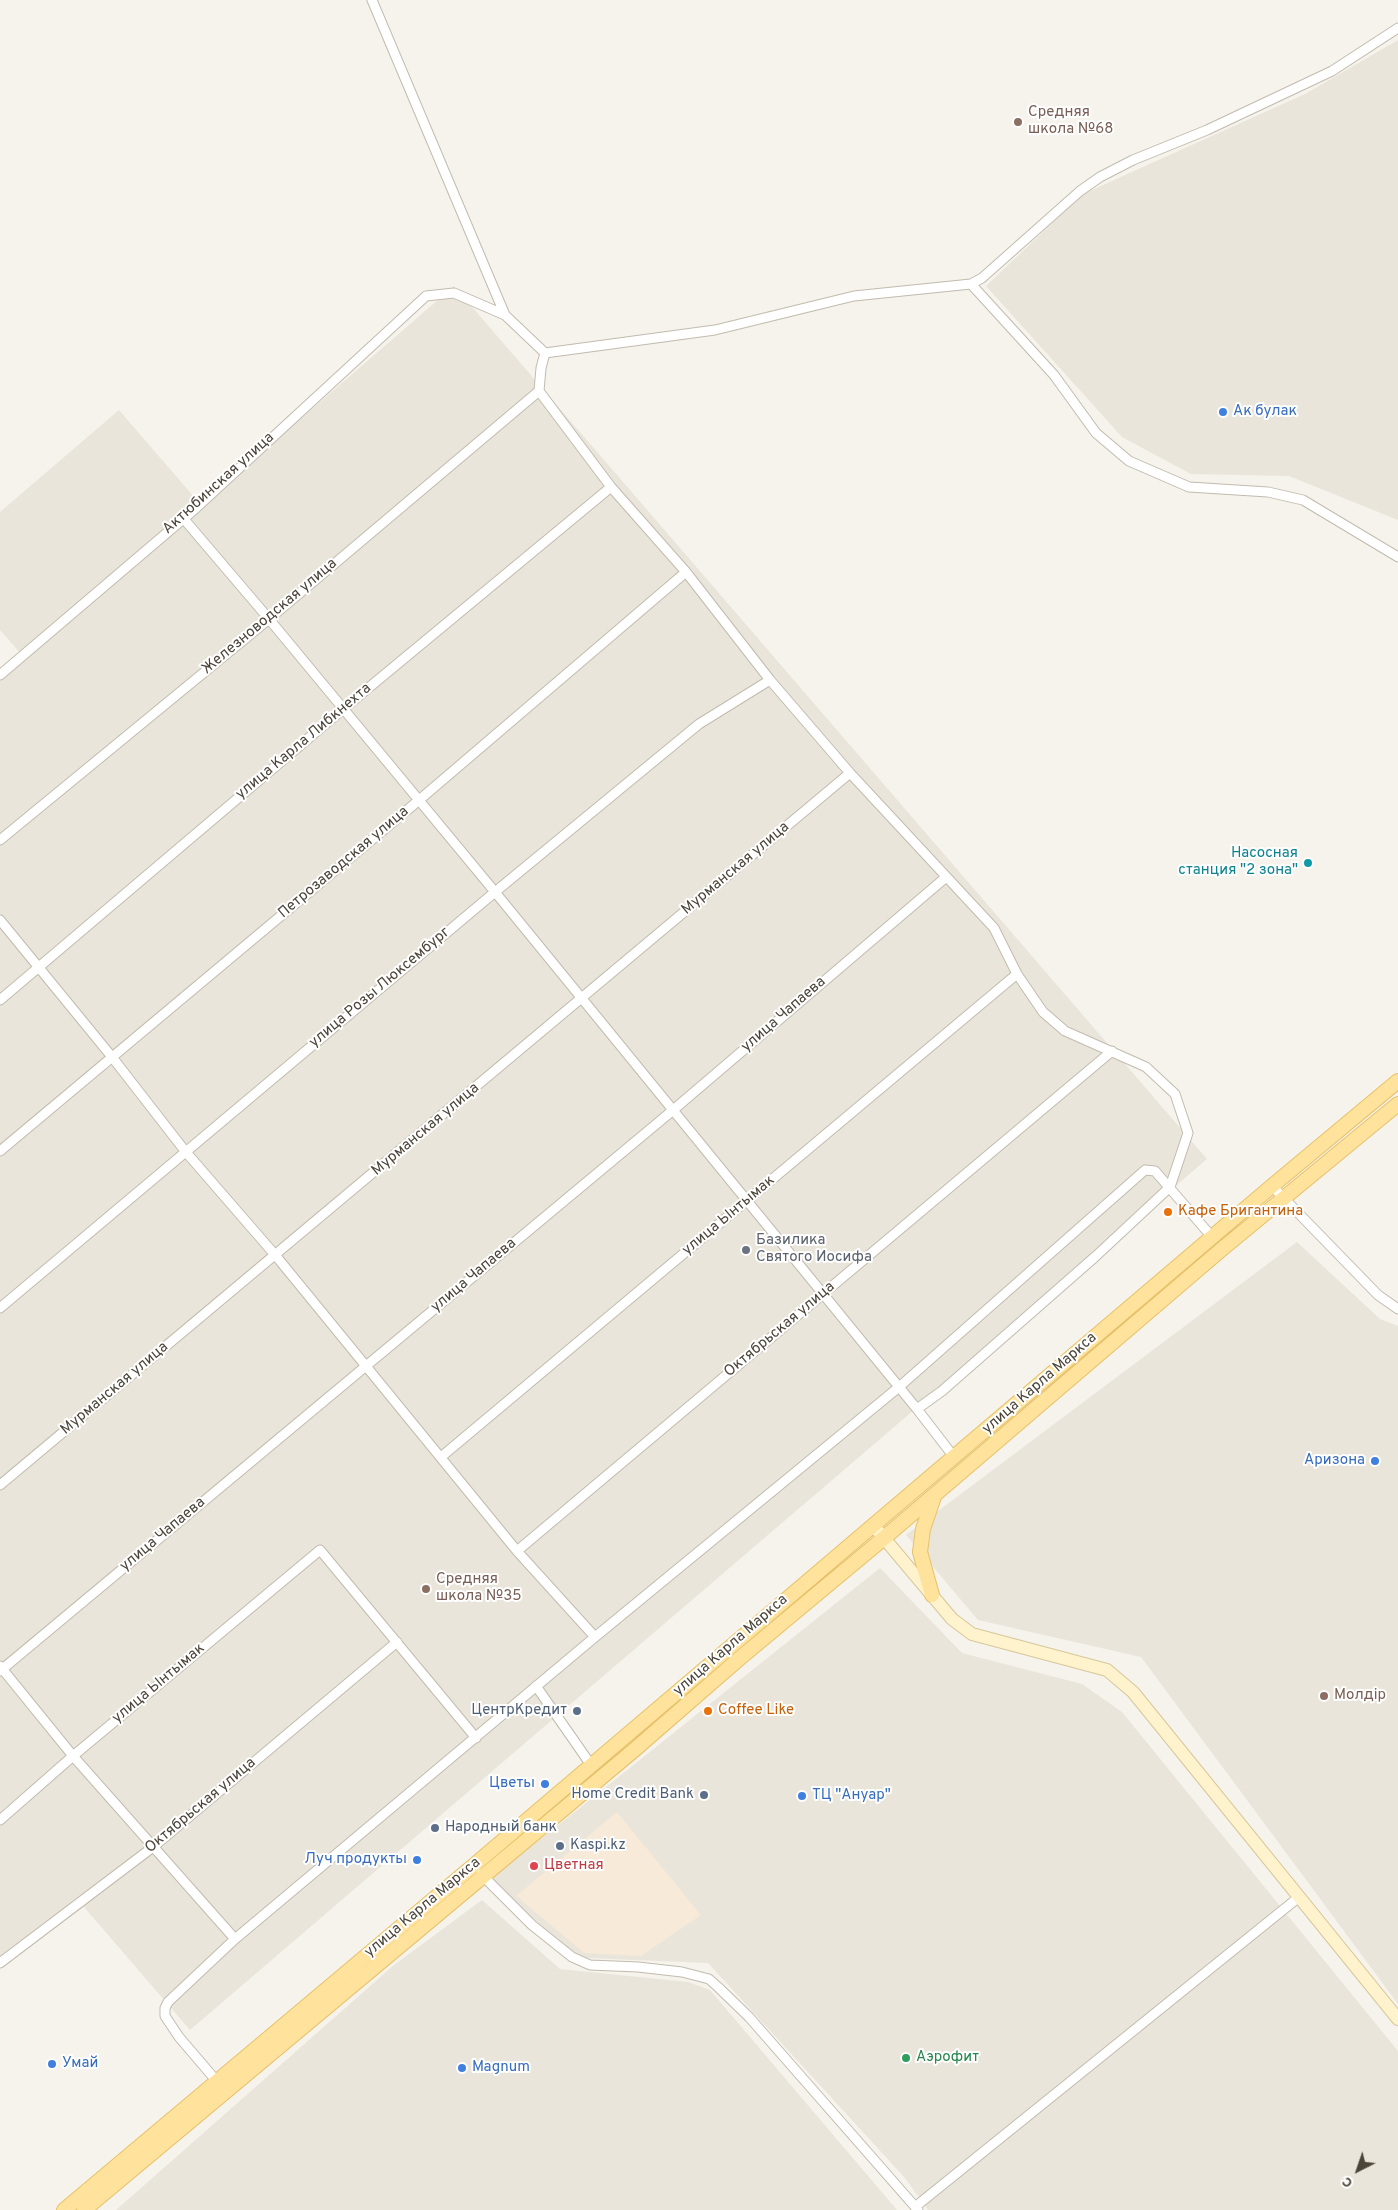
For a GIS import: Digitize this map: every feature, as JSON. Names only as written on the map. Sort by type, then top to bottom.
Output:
[{"type":"main road","name":"улица Карла Маркса","points":[[84,2210],[220,2086],[473,1866],[1398,1081]]},
{"type":"main road","name":"улица Карла Маркса","points":[[64,2210],[484,1876],[1284,1198],[1398,1104]]},
{"type":"main road","points":[[932,1595],[920,1552],[923,1529],[934,1495]]},
{"type":"street","points":[[372,0],[504,315],[546,353],[715,330],[854,296],[971,284],[982,278],[1080,191],[1100,177],[1133,160],[1206,130],[1332,71],[1398,28]]},
{"type":"street","points":[[971,284],[1054,375],[1096,433],[1128,461],[1189,487],[1268,492],[1302,500],[1398,558]]},
{"type":"street","name":"Актюбинская улица","points":[[0,675],[196,508],[426,296],[454,293],[504,315]]},
{"type":"street","points":[[546,353],[540,368],[538,391],[611,488],[686,572],[770,680],[850,773],[945,878],[994,928],[1017,974],[1043,1012],[1065,1031],[1146,1068],[1175,1094],[1188,1133],[1170,1187],[1088,1263],[942,1390],[917,1409]]},
{"type":"street","name":"Железноводская улица","points":[[0,840],[269,619],[538,391]]},
{"type":"street","name":"улица Карла Либкнехта","points":[[0,1000],[343,709],[611,488]]},
{"type":"street","points":[[183,518],[269,619],[494,892],[917,1409],[954,1458]]},
{"type":"street","name":"Петрозаводская улица","points":[[0,1151],[418,801],[686,572]]},
{"type":"street","name":"улица Розы Люксембург","points":[[0,1308],[494,892],[699,724],[770,680]]},
{"type":"street","name":"Мурманская улица","points":[[0,1485],[276,1256],[850,773]]},
{"type":"street","name":"улица Чапаева","points":[[1,1669],[672,1111],[945,878]]},
{"type":"street","points":[[0,920],[112,1057],[185,1152],[276,1256],[517,1551],[596,1637]]},
{"type":"street","name":"улица Ынтымак","points":[[441,1457],[1017,974]]},
{"type":"street","name":"Октябрьская улица","points":[[517,1551],[1112,1051]]},
{"type":"street","points":[[220,2086],[179,2037],[165,2016],[165,2008],[168,2002],[235,1939],[536,1686],[899,1387],[1146,1170],[1155,1171],[1212,1237]]},
{"type":"street","points":[[1272,1186],[1378,1295],[1398,1310]]},
{"type":"street","points":[[873,1525],[952,1619],[972,1634],[1107,1670],[1133,1692],[1398,2019]]},
{"type":"street","name":"улица Ынтымак","points":[[0,1820],[320,1550],[397,1642]]},
{"type":"street","points":[[397,1642],[476,1738]]},
{"type":"street","name":"Октябрьская улица","points":[[0,1962],[153,1846],[397,1642]]},
{"type":"street","points":[[1,1669],[74,1756],[235,1939]]},
{"type":"street","points":[[536,1686],[591,1765]]},
{"type":"street","points":[[473,1866],[532,1925],[572,1957],[590,1964],[676,1971],[709,1979],[749,2017],[916,2208],[1299,1897]]},
{"type":"shaded area","points":[[1398,40],[1398,520],[1289,476],[1191,474],[1122,437],[986,286],[1083,194],[1305,94]]},
{"type":"shaded area","points":[[454,286],[1207,1159],[190,2030],[84,1907],[0,1967],[0,673],[21,654],[0,630],[0,512],[119,410],[201,505]]},
{"type":"shaded area","points":[[1297,1242],[1380,1319],[1398,1326],[1398,2004],[1141,1657],[978,1620],[906,1535]]},
{"type":"shaded area","points":[[880,1568],[962,1653],[1082,1684],[1122,1712],[1398,2051],[1398,2210],[928,2210],[905,2178],[708,1963],[587,1958],[570,1950],[520,1907],[492,1878]]},
{"type":"shaded area","points":[[617,1812],[701,1915],[641,1956],[584,1953],[516,1896]]},
{"type":"shaded area","points":[[482,1900],[560,1969],[688,1982],[710,1990],[897,2210],[116,2210],[394,1965]]},
{"type":"place","name":"Средняя школа №68","points":[[1018,122]]},
{"type":"place","name":"Ак булак","points":[[1223,412]]},
{"type":"place","name":"Насосная станция \"2 зона\"","points":[[1308,863]]},
{"type":"place","name":"Кафе Бригантина","points":[[1168,1212]]},
{"type":"place","name":"Базилика Святого Иосифа","points":[[746,1250]]},
{"type":"place","name":"Аризона","points":[[1375,1461]]},
{"type":"place","name":"Средняя школа №35","points":[[426,1589]]},
{"type":"place","name":"Молдiр","points":[[1324,1696]]},
{"type":"place","name":"ЦентрКредит","points":[[577,1711]]},
{"type":"place","name":"Coffee Like","points":[[708,1711]]},
{"type":"place","name":"Цветы","points":[[545,1784]]},
{"type":"place","name":"Home Credit Bank","points":[[704,1795]]},
{"type":"place","name":"ТЦ \"Ануар\"","points":[[802,1796]]},
{"type":"place","name":"Народный банк","points":[[435,1828]]},
{"type":"place","name":"Kaspi.kz","points":[[560,1846]]},
{"type":"place","name":"Луч продукты","points":[[417,1860]]},
{"type":"place","name":"Цветная","points":[[534,1866]]},
{"type":"place","name":"Аэрофит","points":[[906,2058]]},
{"type":"place","name":"Умай","points":[[52,2064]]},
{"type":"place","name":"Magnum","points":[[462,2068]]}]
